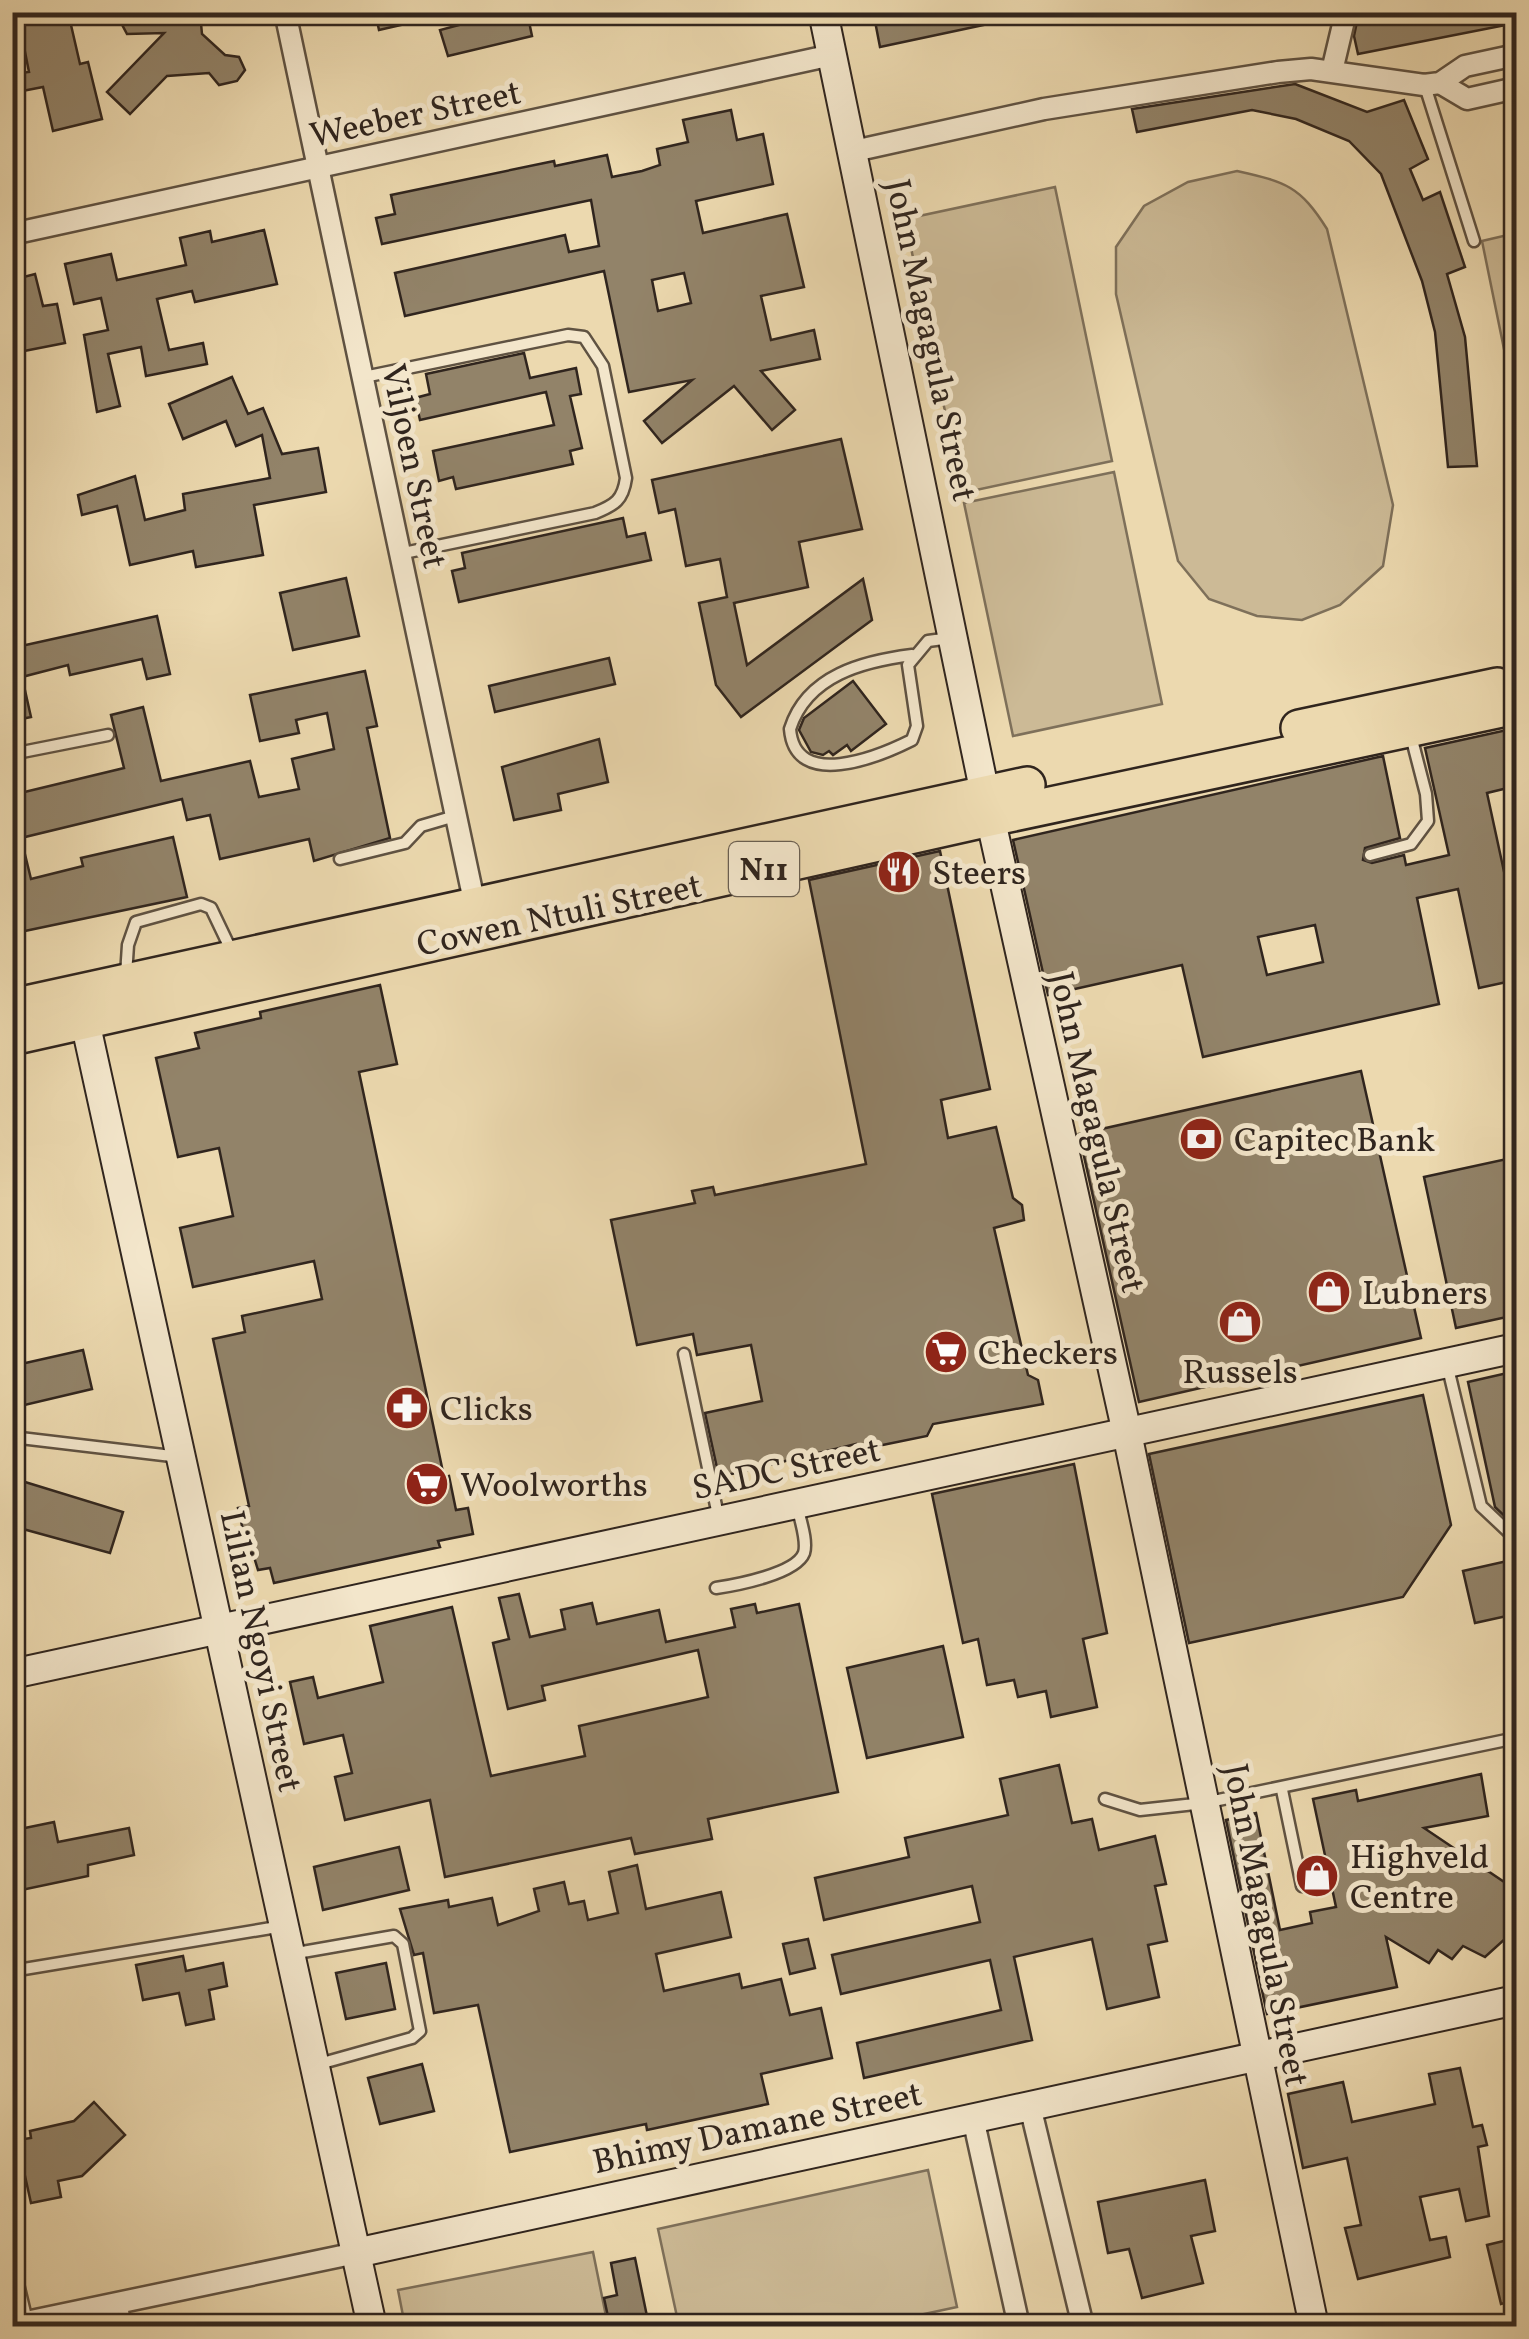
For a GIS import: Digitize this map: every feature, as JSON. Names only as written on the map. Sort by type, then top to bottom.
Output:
[{"type":"highway","name":"Cowen Ntuli Street","points":[[12,1007],[82,1006],[987,806],[1516,682]]},
{"type":"highway","name":"Cowen Ntuli Street","points":[[987,806],[1409,730],[1516,706]]},
{"type":"highway","name":"Cowen Ntuli Street","points":[[12,1037],[82,1006],[125,981],[235,957],[478,918]]},
{"type":"main road","name":"John Magagula Street","points":[[823,12],[987,806],[1127,1434],[1254,2057],[1314,2326]]},
{"type":"main road","name":"Lilian Ngoyi Street","points":[[82,1006],[372,2326]]},
{"type":"main road","name":"SADC Street","points":[[12,1674],[1516,1348]]},
{"type":"main road","name":"Bhimy Damane Street","points":[[356,2253],[1516,2000]]},
{"type":"street","name":"Viljoen Street","points":[[285,12],[478,918]]},
{"type":"street","points":[[1332,72],[1346,12]]},
{"type":"street","name":"Weeber Street","points":[[12,234],[832,55]]},
{"type":"street","points":[[1432,84],[1466,66],[1516,55]]},
{"type":"street","points":[[854,151],[1044,109],[1278,72],[1332,72],[1366,80],[1432,84],[1467,100],[1516,88]]},
{"type":"street","points":[[1030,2106],[1083,2326]]},
{"type":"street","points":[[973,2118],[1019,2326]]},
{"type":"street","name":"Bhimy Damane Street","points":[[20,2323],[356,2253]]},
{"type":"lane","points":[[1432,84],[1474,242]]},
{"type":"lane","points":[[364,377],[568,335],[584,337],[603,366],[626,478],[624,494],[614,506],[399,554]]},
{"type":"lane","points":[[912,655],[908,665],[916,726],[912,740],[833,765],[819,766],[805,760],[792,742],[790,729],[813,693],[862,661],[912,655],[938,638],[957,649]]},
{"type":"lane","points":[[1370,856],[1411,844],[1428,821],[1426,794],[1409,730]]},
{"type":"lane","points":[[12,754],[108,735]]},
{"type":"lane","points":[[340,859],[406,843],[421,826],[456,816]]},
{"type":"lane","points":[[125,981],[133,927],[146,916],[206,905],[235,957]]},
{"type":"lane","points":[[684,1354],[719,1521]]},
{"type":"lane","points":[[1447,1363],[1482,1506],[1516,1539]]},
{"type":"lane","points":[[12,1436],[181,1457]]},
{"type":"lane","points":[[716,1588],[767,1576],[800,1559],[805,1547],[797,1504]]},
{"type":"lane","points":[[1105,1799],[1140,1810],[1204,1803],[1282,1790],[1516,1738]]},
{"type":"lane","points":[[1282,1790],[1302,1886]]},
{"type":"lane","points":[[12,1971],[284,1926]]},
{"type":"lane","points":[[290,1954],[394,1936],[403,1944],[420,2031],[412,2038],[315,2065]]},
{"type":"lane","points":[[12,2259],[20,2323]]},
{"type":"lane","points":[[122,2302],[125,2326]]},
{"type":"shaded area","points":[[1237,171],[1290,188],[1308,203],[1327,229],[1393,505],[1383,566],[1340,605],[1302,620],[1257,616],[1209,599],[1178,561],[1116,294],[1116,247],[1144,206],[1188,182]]},
{"type":"shaded area","points":[[1055,187],[1112,461],[962,493],[905,219]]},
{"type":"shaded area","points":[[1516,233],[1516,408],[1482,241]]},
{"type":"shaded area","points":[[1114,472],[1162,704],[1013,736],[964,503]]},
{"type":"shaded area","points":[[928,2170],[957,2307],[868,2326],[679,2326],[658,2229]]},
{"type":"shaded area","points":[[593,2252],[608,2326],[405,2326],[398,2290]]},
{"type":"building","points":[[17,12],[68,12],[80,64],[88,62],[102,119],[53,131],[43,87],[12,93],[12,74],[29,72]]},
{"type":"building","points":[[128,12],[200,13],[202,34],[225,55],[239,57],[245,70],[237,81],[219,85],[209,73],[167,76],[130,114],[107,92],[164,33],[127,34],[118,17]]},
{"type":"building","points":[[375,12],[426,12],[427,19],[379,30]]},
{"type":"building","points":[[468,12],[527,12],[532,36],[448,56],[440,30],[470,22]]},
{"type":"building","points":[[891,12],[1006,12],[1007,20],[880,47],[874,16]]},
{"type":"building","points":[[1359,12],[1516,12],[1516,23],[1358,54],[1354,36]]},
{"type":"building","points":[[1295,84],[1367,112],[1404,100],[1428,159],[1410,169],[1423,200],[1440,192],[1465,267],[1447,274],[1465,337],[1477,466],[1448,467],[1435,332],[1422,281],[1381,174],[1349,141],[1296,119],[1252,110],[1137,132],[1132,109]]},
{"type":"building","points":[[731,110],[737,140],[763,134],[773,184],[696,201],[703,233],[787,214],[804,287],[761,296],[771,340],[814,330],[820,359],[761,371],[795,410],[772,430],[734,386],[662,443],[644,421],[692,380],[629,392],[604,271],[405,316],[395,273],[565,235],[569,252],[599,246],[591,200],[382,244],[376,218],[395,214],[391,195],[554,161],[555,166],[607,155],[612,177],[642,171],[660,165],[657,149],[688,142],[683,120]],"holes":[[[684,273],[691,303],[658,311],[652,280]]]},
{"type":"building","points":[[264,230],[277,284],[195,302],[192,291],[157,299],[169,350],[203,343],[207,364],[146,376],[141,347],[108,354],[120,406],[97,412],[84,335],[108,330],[101,298],[74,304],[65,264],[111,254],[117,280],[186,265],[180,238],[210,231],[212,242]]},
{"type":"building","points":[[35,274],[43,306],[57,304],[65,343],[19,352],[12,319],[12,280]]},
{"type":"building","points":[[524,353],[530,378],[576,368],[581,394],[570,396],[582,448],[570,451],[573,464],[456,489],[453,477],[439,481],[433,451],[554,425],[546,392],[420,420],[415,398],[430,394],[426,374]]},
{"type":"building","points":[[232,377],[248,414],[263,408],[282,454],[318,448],[326,492],[254,505],[263,555],[196,567],[193,551],[130,565],[117,506],[82,515],[78,495],[135,476],[145,520],[185,510],[183,494],[270,478],[262,435],[236,446],[226,421],[183,439],[169,404]]},
{"type":"building","points":[[841,439],[862,529],[799,542],[808,587],[734,603],[747,665],[863,579],[872,620],[741,717],[716,685],[699,603],[727,597],[720,559],[686,566],[675,509],[659,513],[652,480]]},
{"type":"building","points":[[623,518],[627,537],[645,533],[651,560],[459,602],[452,571],[465,568],[462,553]]},
{"type":"building","points":[[346,578],[359,636],[293,650],[280,593]]},
{"type":"building","points":[[157,616],[170,674],[147,679],[142,659],[70,675],[68,665],[22,677],[31,717],[12,721],[12,648]]},
{"type":"building","points":[[609,658],[615,684],[495,712],[489,686]]},
{"type":"building","points":[[365,671],[377,726],[367,728],[390,838],[314,861],[309,839],[220,859],[210,815],[187,820],[182,799],[21,838],[31,879],[83,866],[81,858],[173,837],[187,897],[20,932],[12,902],[12,795],[124,768],[111,715],[143,707],[161,781],[250,761],[259,797],[299,789],[292,759],[334,749],[327,713],[296,720],[299,733],[260,741],[250,695]]},
{"type":"building","points":[[853,681],[886,724],[851,751],[847,745],[833,755],[829,751],[823,755],[811,752],[799,730],[804,718]]},
{"type":"building","points":[[1516,728],[1516,786],[1487,793],[1508,890],[1516,888],[1516,980],[1479,988],[1458,889],[1417,898],[1439,1004],[1203,1057],[1182,965],[1048,995],[1013,840],[1383,756],[1400,838],[1365,848],[1363,860],[1372,863],[1404,855],[1406,865],[1449,855],[1425,748]],"holes":[[[1315,925],[1323,962],[1267,975],[1258,937]]]},
{"type":"building","points":[[599,739],[608,782],[558,794],[561,810],[514,820],[502,767]]},
{"type":"building","points":[[940,851],[990,1089],[941,1100],[948,1138],[996,1127],[1013,1198],[1022,1205],[1024,1220],[994,1228],[1028,1375],[1038,1380],[1043,1404],[933,1424],[927,1436],[858,1450],[856,1444],[719,1477],[705,1413],[762,1401],[751,1345],[697,1355],[693,1334],[637,1345],[611,1220],[695,1203],[692,1191],[713,1187],[715,1195],[866,1164],[809,880]]},
{"type":"building","points":[[380,985],[397,1064],[359,1072],[444,1477],[449,1476],[456,1510],[468,1508],[473,1534],[438,1541],[440,1547],[274,1583],[270,1568],[258,1570],[254,1557],[249,1557],[238,1508],[249,1506],[213,1339],[245,1332],[242,1316],[322,1299],[314,1261],[193,1287],[180,1228],[233,1216],[219,1148],[178,1157],[156,1058],[199,1048],[195,1033],[261,1018],[260,1012]]},
{"type":"building","points":[[1361,1071],[1421,1338],[1139,1402],[1079,1134]]},
{"type":"building","points":[[1516,1157],[1516,1315],[1456,1328],[1424,1177]]},
{"type":"building","points":[[83,1350],[92,1389],[12,1408],[12,1366]]},
{"type":"building","points":[[1516,1371],[1516,1527],[1495,1507],[1468,1382]]},
{"type":"building","points":[[1423,1395],[1451,1525],[1403,1597],[1189,1643],[1149,1454]]},
{"type":"building","points":[[1074,1464],[1107,1633],[1083,1639],[1097,1707],[1051,1717],[1046,1691],[1018,1697],[1014,1680],[987,1685],[978,1639],[963,1643],[932,1494]]},
{"type":"building","points":[[12,1478],[123,1512],[110,1553],[12,1526]]},
{"type":"building","points":[[1516,1559],[1516,1614],[1475,1623],[1463,1571]]},
{"type":"building","points":[[519,1594],[530,1637],[565,1629],[561,1610],[592,1603],[597,1624],[659,1610],[666,1642],[735,1627],[731,1609],[755,1604],[757,1613],[799,1604],[838,1792],[708,1819],[712,1839],[635,1854],[631,1838],[445,1877],[430,1800],[345,1820],[335,1777],[352,1773],[343,1735],[304,1744],[290,1682],[313,1677],[318,1698],[383,1682],[370,1626],[452,1607],[491,1776],[585,1756],[579,1726],[708,1697],[698,1650],[542,1686],[545,1700],[508,1709],[493,1643],[509,1639],[499,1598]]},
{"type":"building","points":[[943,1646],[963,1737],[867,1758],[847,1668]]},
{"type":"building","points":[[1059,1765],[1072,1823],[1092,1819],[1099,1850],[1155,1836],[1166,1884],[1155,1886],[1167,1941],[1148,1945],[1159,1997],[1107,2009],[1092,1939],[1014,1957],[1032,2040],[864,2078],[857,2043],[1001,2010],[990,1960],[841,1994],[832,1955],[980,1922],[972,1886],[824,1920],[815,1878],[909,1857],[905,1838],[1008,1815],[1000,1779]]},
{"type":"building","points":[[1481,1774],[1488,1816],[1424,1828],[1516,1890],[1516,1929],[1485,1957],[1463,1946],[1452,1959],[1438,1950],[1429,1963],[1386,1937],[1397,1987],[1267,2014],[1226,1820],[1256,1813],[1280,1930],[1312,1923],[1310,1912],[1336,1907],[1313,1799],[1356,1790],[1358,1801]]},
{"type":"building","points":[[54,1822],[58,1842],[129,1828],[134,1855],[88,1865],[88,1876],[12,1892],[12,1852],[19,1851],[15,1830]]},
{"type":"building","points":[[399,1847],[409,1890],[323,1910],[314,1867]]},
{"type":"building","points":[[637,1865],[646,1909],[721,1892],[731,1937],[656,1954],[664,1991],[739,1974],[742,1988],[781,1979],[790,2015],[821,2008],[832,2058],[761,2074],[768,2104],[647,2130],[646,2124],[510,2152],[478,2005],[434,2013],[423,1953],[414,1955],[400,1909],[448,1900],[449,1907],[492,1898],[498,1925],[539,1911],[534,1889],[564,1882],[569,1904],[584,1901],[588,1920],[618,1913],[609,1872]]},
{"type":"building","points":[[808,1939],[815,1968],[790,1974],[783,1944]]},
{"type":"building","points":[[183,1956],[186,1971],[223,1963],[227,1986],[209,1990],[214,2019],[186,2025],[179,1993],[143,2000],[136,1965]]},
{"type":"building","points":[[386,1963],[395,2009],[346,2019],[336,1973]]},
{"type":"building","points":[[422,2064],[434,2111],[380,2124],[368,2078]]},
{"type":"building","points":[[1460,2068],[1473,2127],[1482,2125],[1487,2145],[1478,2147],[1489,2216],[1466,2221],[1459,2189],[1420,2197],[1430,2240],[1446,2237],[1450,2257],[1358,2279],[1345,2228],[1361,2225],[1347,2158],[1303,2168],[1288,2094],[1343,2082],[1352,2122],[1435,2104],[1429,2074]]},
{"type":"building","points":[[94,2102],[125,2135],[82,2176],[58,2181],[61,2197],[31,2203],[17,2140],[31,2138],[30,2131],[74,2121]]},
{"type":"building","points":[[1205,2180],[1215,2231],[1191,2236],[1203,2283],[1142,2298],[1129,2249],[1108,2253],[1098,2202]]},
{"type":"building","points":[[1516,2238],[1516,2300],[1501,2304],[1487,2245]]},
{"type":"building","points":[[635,2258],[649,2326],[610,2326],[604,2298],[617,2295],[611,2263]]},
{"type":"place","name":"Steers","points":[[899,872]]},
{"type":"place","name":"Capitec Bank","points":[[1201,1139]]},
{"type":"place","name":"Lubners","points":[[1329,1292]]},
{"type":"place","name":"Russels","points":[[1240,1322]]},
{"type":"place","name":"Checkers","points":[[946,1352]]},
{"type":"place","name":"Clicks","points":[[407,1408]]},
{"type":"place","name":"Woolworths","points":[[427,1484]]},
{"type":"place","name":"Highveld Centre","points":[[1317,1876]]}]
